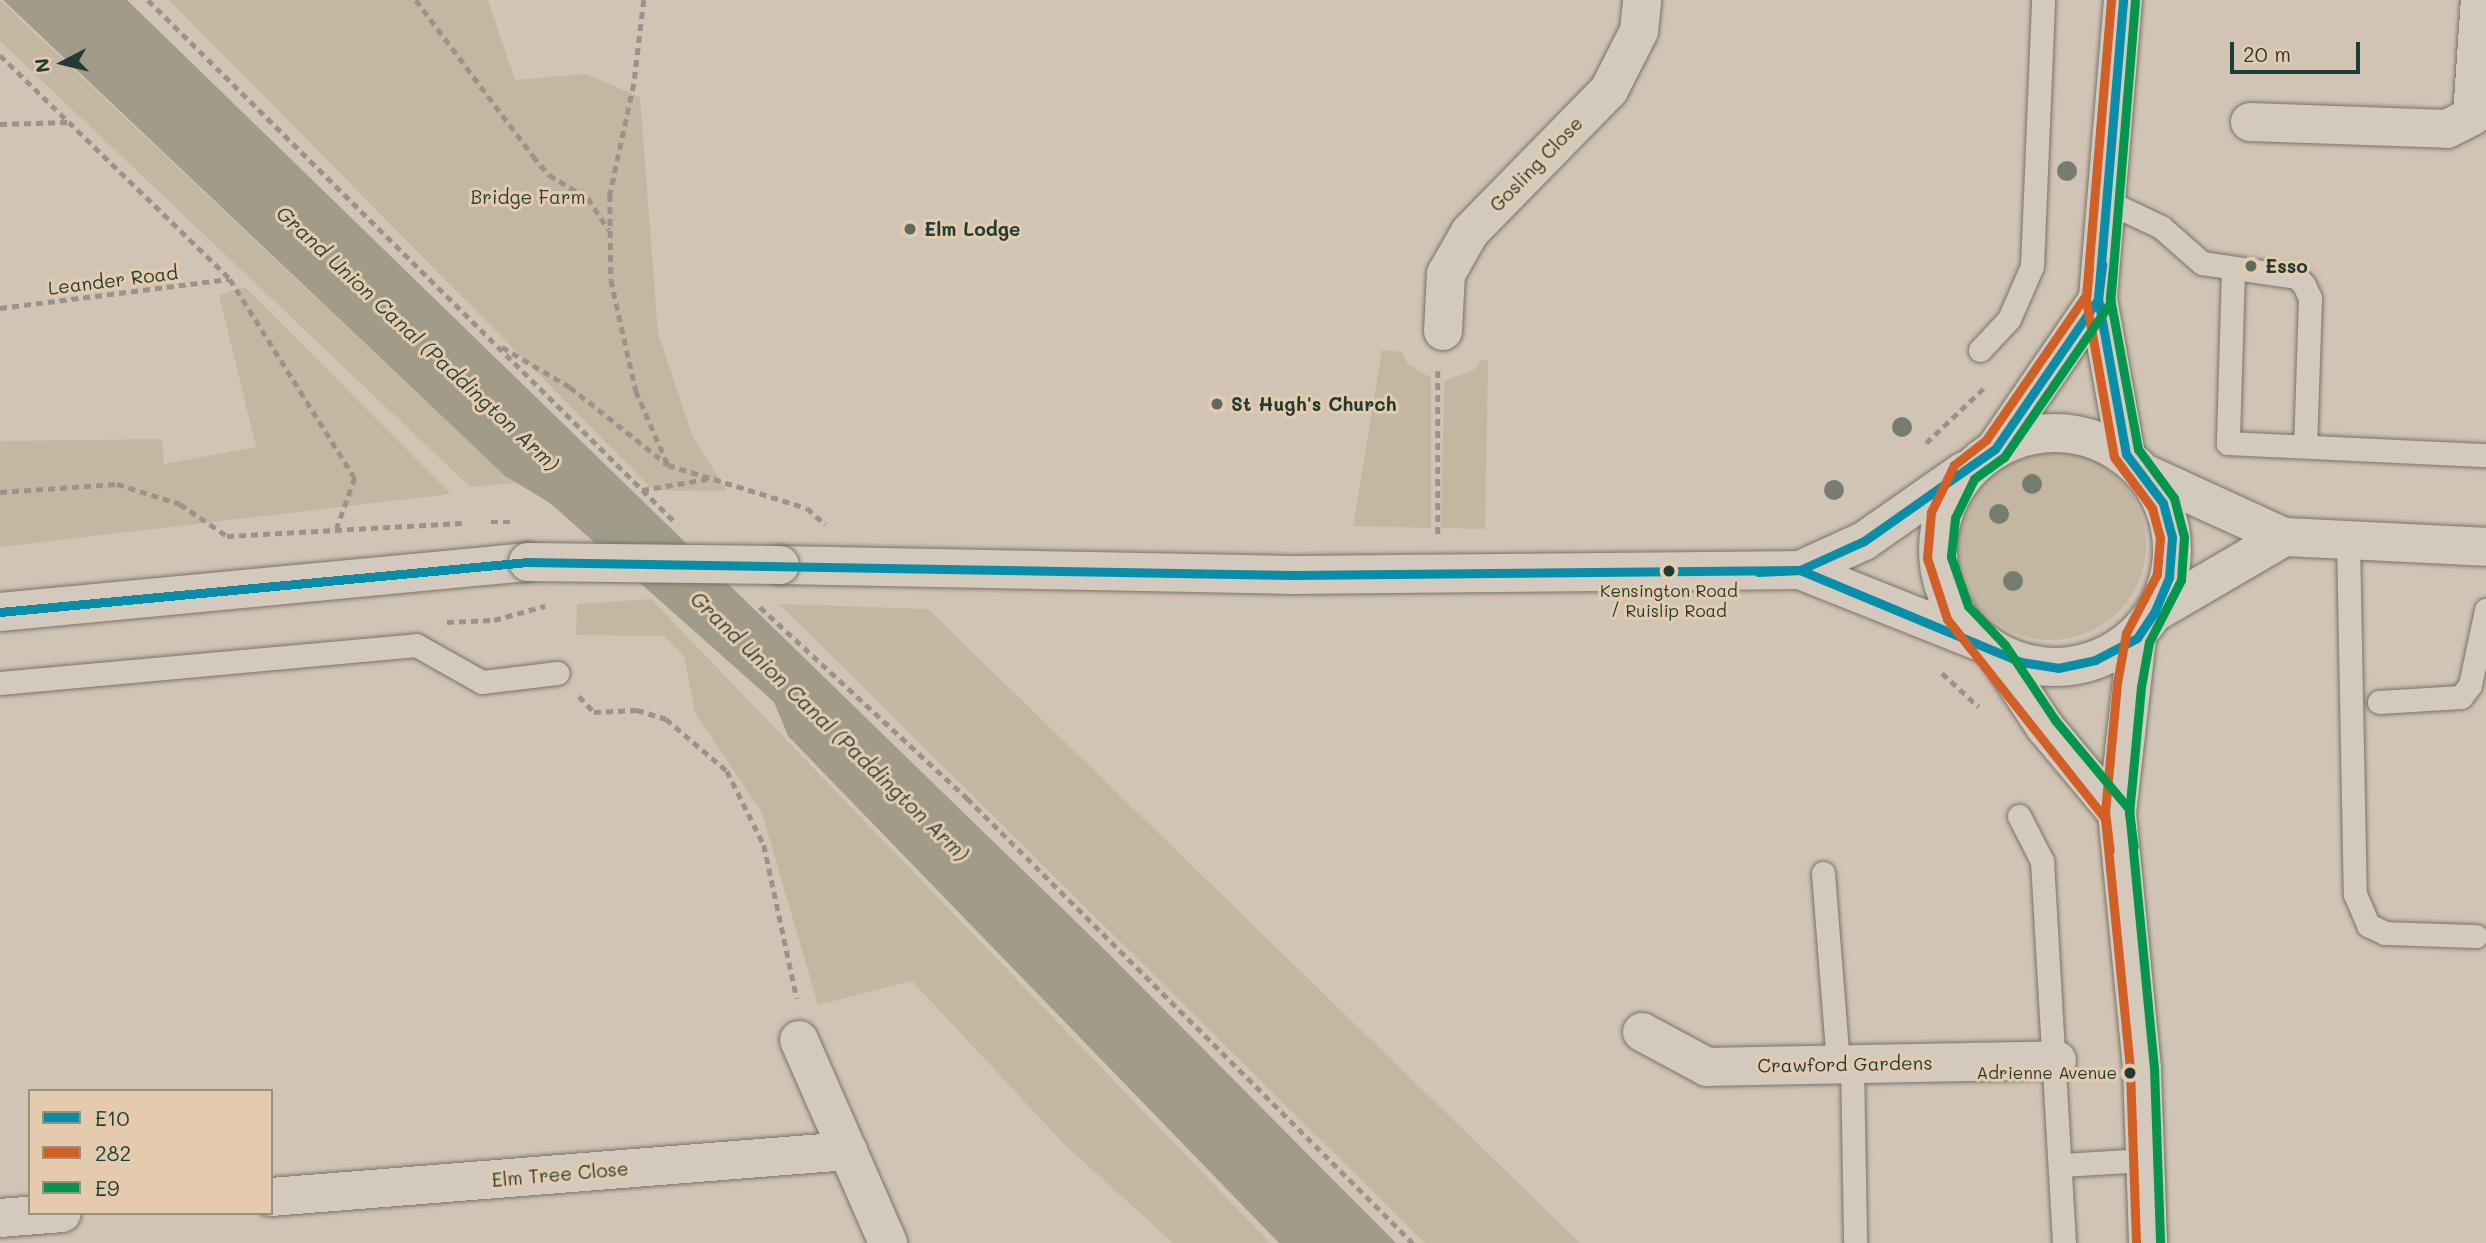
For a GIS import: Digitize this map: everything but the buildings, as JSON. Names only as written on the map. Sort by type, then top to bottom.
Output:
[{"type":"street","name":"Gosling Close","points":[[1443,331],[1446,274],[1470,232],[1609,90],[1639,31],[1642,0]]},
{"type":"street","points":[[2123,0],[2098,299],[2135,463],[2163,503],[2172,537],[2169,577],[2146,626],[2117,813],[2134,963],[2146,1160],[2148,1243]]},
{"type":"street","points":[[2250,121],[2446,129],[2472,116],[2480,0]]},
{"type":"street","points":[[1995,449],[2098,299]]},
{"type":"street","points":[[1800,570],[1864,541],[1995,449],[2057,432],[2089,436],[2135,463],[2284,537],[2486,547]]},
{"type":"street","points":[[1964,471],[1943,515],[1938,558],[1946,592],[2045,727],[2117,813]]},
{"type":"street","points":[[0,612],[528,562],[1292,575],[1800,570],[1987,647],[2058,668],[2095,660],[2284,537]]},
{"type":"street","name":"Crawford Gardens","points":[[1642,1032],[1707,1067],[2057,1060]]},
{"type":"street","points":[[799,1040],[888,1243]]},
{"type":"street","name":"Elm Tree Close","points":[[273,1197],[848,1151]]},
{"type":"street","points":[[0,1218],[37,1215]]},
{"type":"lane","points":[[1979,350],[2009,319],[2032,266],[2043,0]]},
{"type":"lane","points":[[2108,202],[2161,227],[2202,263],[2233,270],[2297,277],[2310,298],[2305,446]]},
{"type":"lane","points":[[2233,270],[2228,443],[2486,455]]},
{"type":"lane","points":[[2348,540],[2355,894],[2368,925],[2385,933],[2476,936]]},
{"type":"lane","points":[[2379,702],[2461,697],[2470,685],[2486,610]]},
{"type":"lane","points":[[0,683],[416,645],[482,682],[557,673]]},
{"type":"lane","points":[[2019,816],[2042,861],[2057,1060],[2064,1243]]},
{"type":"lane","points":[[1823,873],[1845,1064],[1855,1243]]},
{"type":"lane","points":[[2061,1165],[2146,1160]]},
{"type":"path","points":[[148,0],[681,529]]},
{"type":"path","points":[[416,0],[533,156],[550,175],[589,198],[611,232]]},
{"type":"path","points":[[644,0],[610,195],[611,280],[636,391],[668,465]]},
{"type":"path","points":[[0,55],[230,279],[355,478],[337,528]]},
{"type":"path","points":[[0,124],[68,122]]},
{"type":"path","name":"Leander Road","points":[[0,308],[230,279]]},
{"type":"path","points":[[495,342],[570,387],[668,465],[807,508],[827,526]]},
{"type":"path","points":[[1438,368],[1438,538]]},
{"type":"path","points":[[642,489],[708,479]]},
{"type":"path","points":[[0,492],[117,484],[180,504],[227,536],[337,528],[491,522]]},
{"type":"path","points":[[442,622],[494,620],[573,598],[570,562]]},
{"type":"path","points":[[750,597],[967,799],[1413,1243]]},
{"type":"path","points":[[1937,669],[1987,713]]},
{"type":"path","points":[[557,673],[594,712],[637,710],[666,719],[727,771],[764,845],[790,955],[799,1040]]},
{"type":"green space","points":[[0,0],[505,476],[517,483],[470,487],[0,41]]},
{"type":"green space","name":"Bridge Farm","points":[[169,0],[488,0],[515,80],[586,74],[640,97],[658,333],[692,435],[727,491],[653,490]]},
{"type":"green space","points":[[245,287],[451,494],[0,547],[0,441],[162,439],[164,464],[256,447],[219,295]]},
{"type":"green space","points":[[1382,350],[1402,352],[1408,364],[1431,378],[1431,528],[1353,526]]},
{"type":"green space","points":[[1482,359],[1488,361],[1485,529],[1441,528],[1444,381],[1474,370]]},
{"type":"green space","points":[[2051,450],[2087,457],[2118,478],[2139,509],[2146,545],[2139,581],[2118,612],[2087,633],[2051,640],[2015,633],[1984,612],[1963,581],[1956,545],[1963,509],[1984,478],[2015,457]]},
{"type":"green space","points":[[651,599],[1270,1243],[1173,1243],[1064,1144],[912,981],[818,1005],[762,813],[695,713],[684,656],[664,636],[576,635],[577,604]]},
{"type":"green space","points":[[779,604],[928,609],[1580,1243],[1425,1243]]},
{"type":"water","name":"Grand Union Canal (Paddington Arm)","points":[[3,0],[127,0],[1107,952],[1396,1243],[1279,1243],[788,736],[774,702],[550,503],[505,476]]},
{"type":"transit line","name":"282","points":[[2111,0],[2086,295],[1986,440],[1954,465],[1931,512],[1927,558],[1947,619],[2105,818],[2130,1070],[2136,1243]]},
{"type":"transit line","name":"E10","points":[[0,612],[528,562],[1292,575],[1800,570],[2021,662],[2058,668],[2095,660],[2137,638],[2154,613],[2169,577],[2172,537],[2163,503],[2126,454],[2098,299],[2123,0]]},
{"type":"transit line","name":"E9","points":[[2135,1],[2110,303],[2004,457],[1974,479],[1955,518],[1951,557],[1968,606],[2005,645],[2055,720],[2129,809],[2154,1068],[2160,1243]]},
{"type":"transit line","name":"E10","points":[[1758,572],[1800,570],[1864,541],[1995,449],[2098,299],[2102,264]]},
{"type":"transit line","name":"282","points":[[2089,266],[2086,300],[2114,457],[2152,508],[2160,538],[2157,574],[2126,633],[2117,683],[2105,812],[2110,851]]},
{"type":"transit line","name":"E9","points":[[2113,268],[2110,298],[2138,449],[2174,498],[2184,537],[2181,580],[2149,642],[2141,687],[2129,813],[2134,847]]},
{"type":"place","name":"Elm Lodge","points":[[910,229]]},
{"type":"place","name":"Esso","points":[[2251,266]]},
{"type":"place","name":"St Hugh's Church","points":[[1217,404]]},
{"type":"place","name":"Kensington Road / Ruislip Road","points":[[1669,571]]},
{"type":"place","name":"Adrienne Avenue","points":[[2130,1073]]}]
